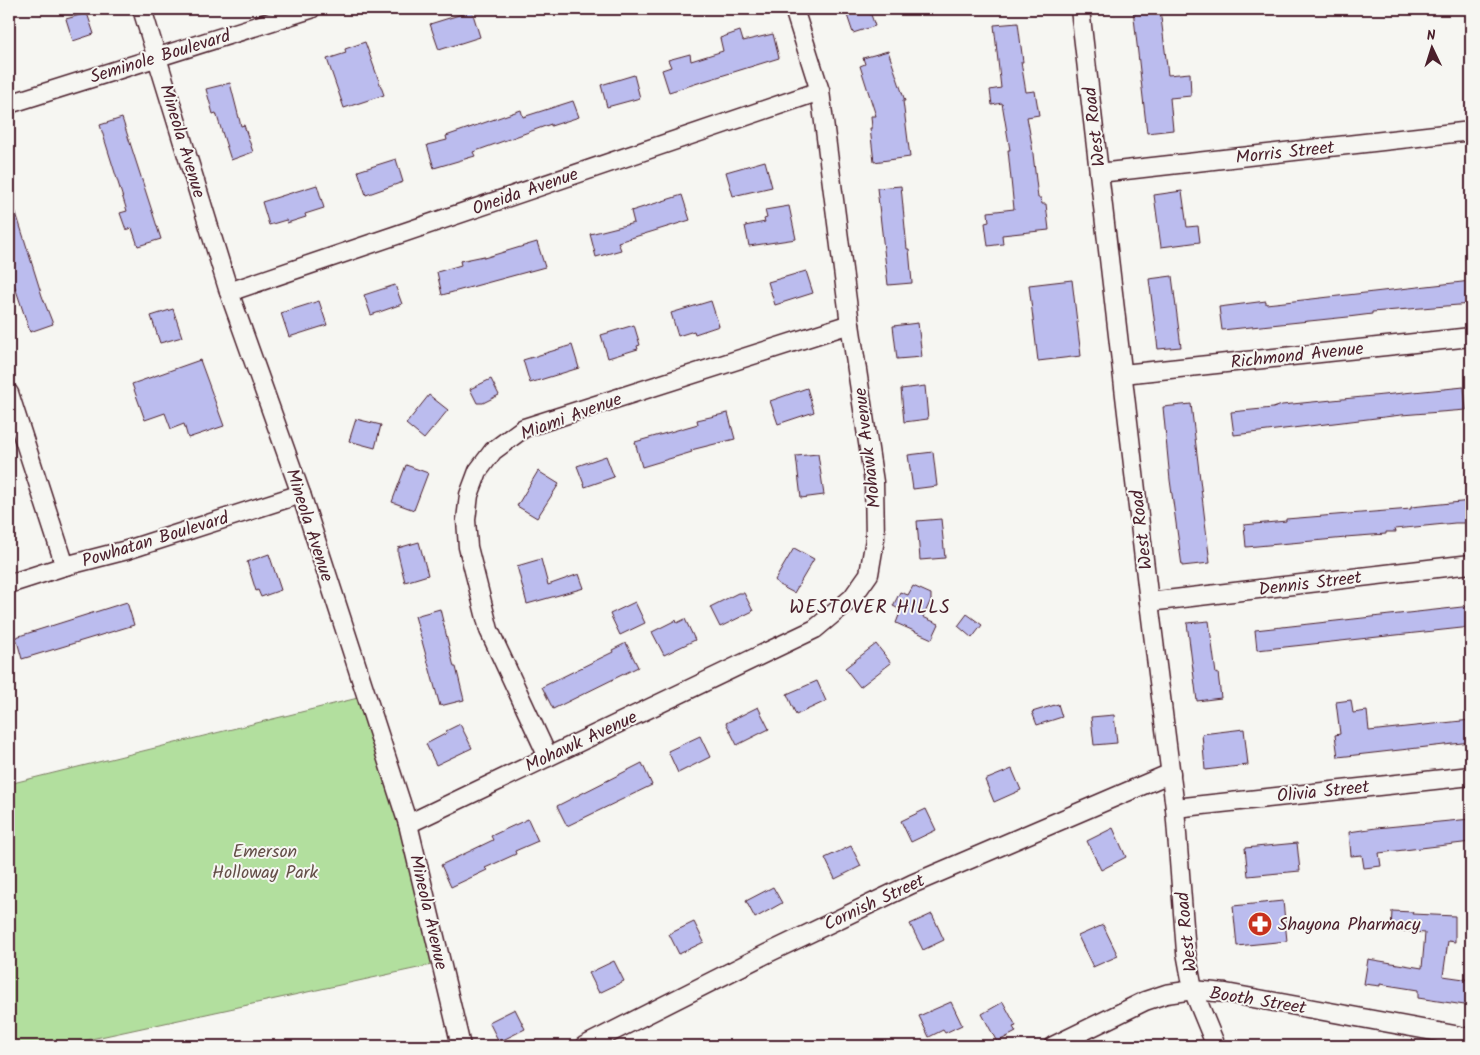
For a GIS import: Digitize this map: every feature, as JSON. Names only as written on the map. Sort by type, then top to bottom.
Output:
[{"type":"street","name":"Mineola Avenue","points":[[142,9],[229,292],[301,494],[408,824],[461,1046]]},
{"type":"street","name":"Seminole Boulevard","points":[[9,104],[311,9]]},
{"type":"street","name":"Mohawk Avenue","points":[[408,824],[815,630],[852,598],[869,574],[875,539],[874,482],[850,324],[820,91],[794,9]]},
{"type":"street","name":"West Road","points":[[1080,9],[1175,808],[1186,952],[1193,990],[1216,1046]]},
{"type":"street","name":"Oneida Avenue","points":[[229,292],[820,91]]},
{"type":"street","name":"Morris Street","points":[[1099,173],[1471,131]]},
{"type":"street","name":"Miami Avenue","points":[[548,756],[489,630],[476,584],[468,547],[466,520],[469,495],[478,471],[493,451],[524,428],[850,324]]},
{"type":"street","name":"Richmond Avenue","points":[[1123,374],[1471,337]]},
{"type":"street","points":[[9,393],[65,566]]},
{"type":"street","name":"Powhatan Boulevard","points":[[9,584],[65,566],[127,550],[301,494]]},
{"type":"street","name":"Dennis Street","points":[[1149,602],[1471,564]]},
{"type":"street","name":"Cornish Street","points":[[584,1046],[766,954],[912,884],[1171,773]]},
{"type":"street","name":"Olivia Street","points":[[1175,808],[1471,776]]},
{"type":"street","name":"Booth Street","points":[[1053,1046],[1145,1001],[1166,994],[1193,990],[1226,993],[1471,1038]]},
{"type":"green space","name":"Emerson Holloway Park","points":[[366,696],[441,963],[59,1046],[9,1046],[9,784]]},
{"type":"building","points":[[845,9],[869,9],[875,26],[853,33]]},
{"type":"building","points":[[1133,9],[1160,9],[1168,75],[1190,73],[1191,96],[1170,98],[1173,130],[1147,133]]},
{"type":"building","points":[[472,11],[480,37],[439,50],[430,24]]},
{"type":"building","points":[[87,13],[94,34],[73,41],[66,19]]},
{"type":"building","points":[[1018,23],[1023,62],[1021,62],[1026,92],[1035,91],[1039,115],[1027,117],[1038,198],[1041,198],[1042,204],[1046,204],[1049,230],[1002,235],[1003,244],[988,246],[985,223],[989,222],[988,212],[1014,209],[1008,150],[1010,150],[1002,103],[992,105],[990,90],[1001,88],[994,25]]},
{"type":"building","points":[[740,31],[743,41],[773,34],[779,58],[669,92],[662,70],[671,67],[668,60],[690,54],[691,61],[723,51],[720,38]]},
{"type":"building","points":[[365,42],[384,95],[344,108],[327,59],[346,53],[345,49]]},
{"type":"building","points":[[888,51],[905,101],[903,101],[910,157],[874,162],[870,128],[872,128],[871,116],[876,116],[860,66],[865,64],[863,58]]},
{"type":"building","points":[[634,75],[640,98],[607,107],[601,85]]},
{"type":"building","points":[[230,83],[241,126],[244,125],[253,152],[231,160],[216,113],[213,114],[206,89]]},
{"type":"building","points":[[573,101],[579,117],[551,126],[551,124],[473,152],[475,156],[434,168],[427,145],[447,140],[446,136],[521,110],[523,117]]},
{"type":"building","points":[[122,118],[161,239],[138,246],[132,228],[126,230],[120,213],[127,211],[100,125]]},
{"type":"building","points":[[396,159],[403,182],[366,195],[358,171]]},
{"type":"building","points":[[765,161],[772,187],[733,196],[726,172]]},
{"type":"building","points":[[317,185],[324,208],[305,214],[306,217],[287,223],[286,220],[269,225],[262,202]]},
{"type":"building","points":[[901,186],[912,283],[888,285],[877,188]]},
{"type":"building","points":[[1182,191],[1187,227],[1198,226],[1200,242],[1161,247],[1154,195]]},
{"type":"building","points":[[682,195],[690,220],[618,242],[621,250],[596,257],[590,234],[634,223],[631,211]]},
{"type":"building","points":[[12,200],[42,296],[53,324],[30,332],[9,269],[9,201]]},
{"type":"building","points":[[789,206],[796,239],[749,246],[745,226],[765,222],[764,219],[767,218],[765,210]]},
{"type":"building","points":[[537,242],[545,267],[442,295],[437,272],[461,265],[460,261],[484,256],[484,258]]},
{"type":"building","points":[[806,271],[813,293],[775,305],[768,282]]},
{"type":"building","points":[[1172,276],[1181,347],[1158,349],[1149,279]]},
{"type":"building","points":[[1072,280],[1081,356],[1038,361],[1029,285]]},
{"type":"building","points":[[1471,281],[1471,304],[1372,312],[1372,314],[1348,317],[1222,330],[1219,307],[1266,301],[1266,304]]},
{"type":"building","points":[[395,285],[402,304],[371,315],[364,295]]},
{"type":"building","points":[[319,301],[327,325],[289,337],[281,313]]},
{"type":"building","points":[[711,301],[719,326],[695,334],[694,331],[678,336],[671,313]]},
{"type":"building","points":[[173,309],[182,337],[160,343],[151,316]]},
{"type":"building","points":[[918,323],[922,357],[897,359],[893,326]]},
{"type":"building","points":[[634,325],[640,345],[637,346],[638,349],[608,358],[601,335]]},
{"type":"building","points":[[572,345],[579,368],[530,383],[523,360]]},
{"type":"building","points":[[200,360],[224,426],[188,438],[184,424],[171,429],[165,413],[145,420],[132,384]]},
{"type":"building","points":[[491,379],[499,395],[483,403],[477,403],[470,389]]},
{"type":"building","points":[[925,386],[928,419],[904,422],[901,389]]},
{"type":"building","points":[[1464,387],[1466,410],[1401,415],[1234,435],[1231,412],[1273,408],[1282,405]]},
{"type":"building","points":[[807,388],[814,412],[778,424],[770,401]]},
{"type":"building","points":[[429,395],[448,410],[424,439],[406,424]]},
{"type":"building","points":[[1191,404],[1210,563],[1182,566],[1170,480],[1163,407]]},
{"type":"building","points":[[728,413],[735,439],[691,450],[692,452],[642,467],[635,442],[698,424],[697,420]]},
{"type":"building","points":[[356,419],[381,425],[375,448],[349,441]]},
{"type":"building","points":[[933,452],[937,486],[913,489],[908,455]]},
{"type":"building","points":[[818,454],[824,495],[801,498],[796,456]]},
{"type":"building","points":[[606,456],[614,477],[585,487],[577,466]]},
{"type":"building","points":[[406,465],[428,473],[414,510],[392,502]]},
{"type":"building","points":[[538,471],[559,484],[537,518],[517,506]]},
{"type":"building","points":[[1471,501],[1471,523],[1395,529],[1396,532],[1386,532],[1386,534],[1246,547],[1244,525],[1286,521],[1286,519],[1411,509],[1411,507]]},
{"type":"building","points":[[941,519],[945,558],[920,560],[917,521]]},
{"type":"building","points":[[419,542],[428,575],[405,582],[398,548]]},
{"type":"building","points":[[794,548],[814,559],[794,593],[779,585],[775,580]]},
{"type":"building","points":[[269,554],[281,590],[261,597],[258,590],[256,591],[247,562]]},
{"type":"building","points":[[541,559],[548,585],[579,574],[584,588],[527,604],[517,566]]},
{"type":"building","points":[[913,586],[931,594],[931,600],[923,617],[939,624],[932,639],[896,623],[901,610],[893,606],[900,592],[908,595]]},
{"type":"building","points":[[738,593],[744,593],[753,611],[720,627],[710,607]]},
{"type":"building","points":[[127,602],[134,625],[22,659],[16,637]]},
{"type":"building","points":[[635,602],[645,623],[620,635],[610,614]]},
{"type":"building","points":[[1471,606],[1471,627],[1257,650],[1255,630]]},
{"type":"building","points":[[440,609],[464,700],[440,706],[415,616]]},
{"type":"building","points":[[967,614],[982,625],[972,638],[958,626]]},
{"type":"building","points":[[685,619],[695,640],[664,655],[652,632],[676,620],[677,623]]},
{"type":"building","points":[[1209,621],[1221,698],[1197,701],[1187,623]]},
{"type":"building","points":[[626,643],[638,667],[553,709],[542,687],[613,652],[612,650]]},
{"type":"building","points":[[876,644],[891,663],[860,687],[845,668]]},
{"type":"building","points":[[817,681],[826,701],[796,715],[787,694]]},
{"type":"building","points":[[1351,700],[1353,713],[1367,711],[1369,731],[1471,720],[1471,742],[1338,757],[1335,735],[1340,734],[1336,702]]},
{"type":"building","points":[[1058,704],[1062,717],[1037,725],[1032,712]]},
{"type":"building","points":[[758,707],[769,729],[737,745],[726,723]]},
{"type":"building","points":[[1114,715],[1117,743],[1094,745],[1091,717]]},
{"type":"building","points":[[460,724],[472,748],[436,765],[426,744]]},
{"type":"building","points":[[1244,729],[1248,765],[1205,770],[1202,734]]},
{"type":"building","points":[[700,736],[710,757],[678,773],[668,751]]},
{"type":"building","points":[[642,763],[652,785],[567,826],[557,806]]},
{"type":"building","points":[[1012,769],[1021,790],[994,802],[985,780]]},
{"type":"building","points":[[926,809],[936,830],[911,842],[901,821]]},
{"type":"building","points":[[528,819],[538,841],[515,851],[516,854],[485,868],[487,870],[451,887],[441,865],[493,840],[491,836]]},
{"type":"building","points":[[1471,819],[1471,842],[1379,853],[1381,866],[1364,868],[1362,855],[1351,856],[1349,832]]},
{"type":"building","points":[[1113,828],[1126,857],[1101,870],[1087,841]]},
{"type":"building","points":[[1297,843],[1300,871],[1248,876],[1245,848]]},
{"type":"building","points":[[851,846],[861,866],[835,879],[825,858]]},
{"type":"building","points":[[773,887],[782,903],[755,918],[746,901]]},
{"type":"building","name":"Shayona Pharmacy","points":[[1283,901],[1287,941],[1237,946],[1233,906]]},
{"type":"building","points":[[1392,911],[1455,916],[1455,942],[1448,941],[1443,976],[1471,980],[1471,1006],[1418,998],[1418,990],[1380,984],[1380,986],[1364,984],[1368,959],[1422,968],[1425,933],[1391,930]]},
{"type":"building","points":[[932,914],[944,940],[923,950],[910,924]]},
{"type":"building","points":[[694,922],[704,942],[679,954],[669,934]]},
{"type":"building","points":[[1103,925],[1118,956],[1093,967],[1078,936]]},
{"type":"building","points":[[614,961],[624,981],[599,993],[589,973]]},
{"type":"building","points":[[951,1002],[962,1025],[945,1033],[943,1030],[929,1037],[919,1016]]},
{"type":"building","points":[[1003,1002],[1016,1026],[1013,1027],[1016,1032],[997,1042],[982,1014]]},
{"type":"building","points":[[515,1009],[525,1029],[499,1042],[489,1022]]},
{"type":"place","name":"Shayona Pharmacy","points":[[1260,924]]},
{"type":"district","name":"WESTOVER HILLS","points":[[870,606]]}]
